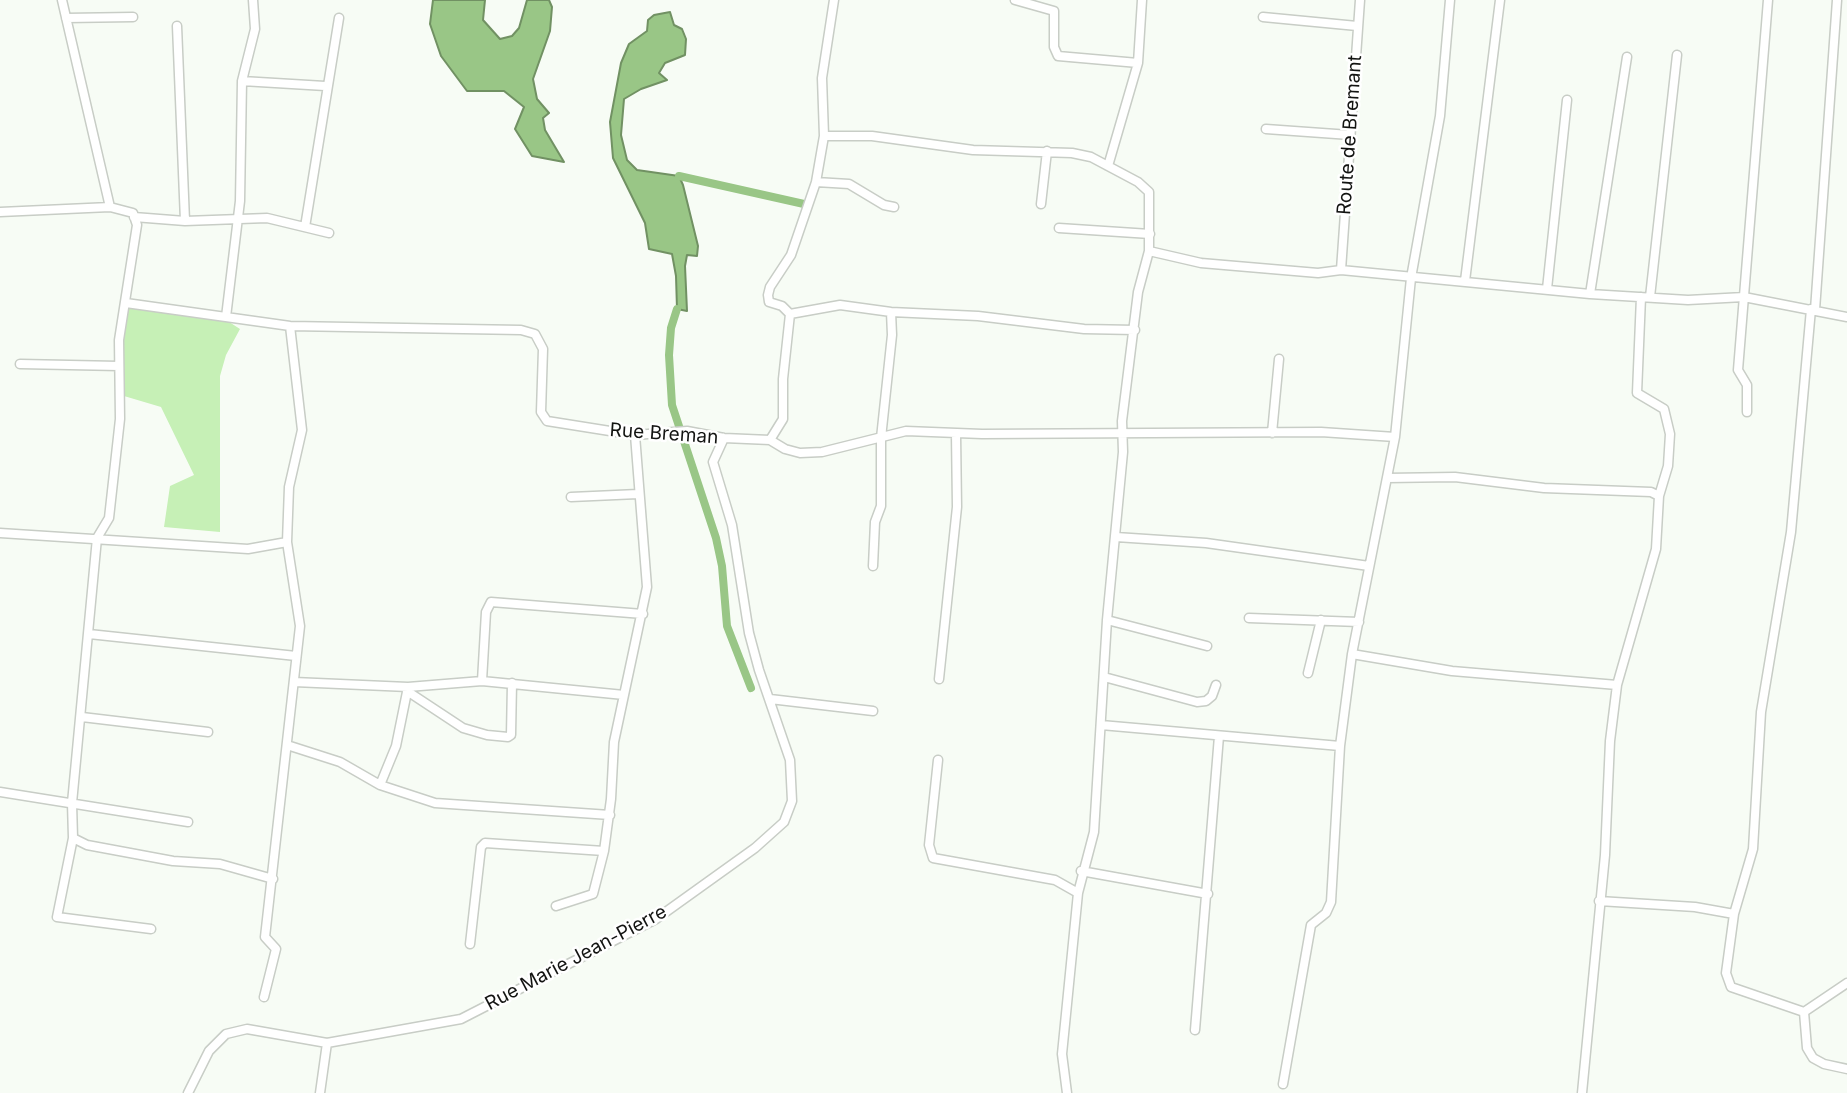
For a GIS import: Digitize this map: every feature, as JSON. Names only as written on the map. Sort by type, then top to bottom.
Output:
[{"type":"street","points":[[62,0],[110,207]]},
{"type":"street","points":[[226,317],[238,219],[243,81],[255,29],[253,0]]},
{"type":"street","points":[[790,314],[782,306],[769,302],[768,295],[792,255],[816,182],[824,136],[822,78],[834,0]]},
{"type":"street","points":[[1015,0],[1054,11],[1054,47],[1058,56],[1138,64]]},
{"type":"street","points":[[1108,166],[1138,64],[1142,0]]},
{"type":"street","name":"Route de Bremant","points":[[1341,271],[1360,0]]},
{"type":"street","points":[[1283,1084],[1311,925],[1326,912],[1331,902],[1340,747],[1352,654],[1395,437],[1412,278],[1440,116],[1450,0]]},
{"type":"street","points":[[1465,281],[1500,0]]},
{"type":"street","points":[[1746,412],[1748,385],[1738,370],[1768,0]]},
{"type":"street","points":[[1804,1012],[1731,987],[1727,982],[1734,914],[1753,849],[1761,712],[1791,532],[1813,309],[1837,0]]},
{"type":"street","points":[[66,18],[133,17]]},
{"type":"street","points":[[1263,17],[1357,26]]},
{"type":"street","points":[[305,227],[325,86],[339,18]]},
{"type":"street","points":[[177,26],[185,221]]},
{"type":"street","points":[[1582,1093],[1605,855],[1610,741],[1618,685],[1656,549],[1659,496],[1668,466],[1670,434],[1664,409],[1637,393],[1676,55]]},
{"type":"street","points":[[1590,294],[1627,57]]},
{"type":"street","points":[[243,81],[325,86]]},
{"type":"street","points":[[1547,289],[1567,100]]},
{"type":"street","points":[[1266,129],[1350,135]]},
{"type":"street","points":[[824,136],[909,140],[973,150],[1047,151],[1091,157],[1138,182],[1149,192],[1149,251],[1139,292],[1122,421],[1094,832],[1081,871],[1062,1054],[1067,1093]]},
{"type":"street","points":[[1041,204],[1047,151]]},
{"type":"street","points":[[816,182],[849,184],[884,205],[894,207]]},
{"type":"street","points":[[0,212],[110,207],[134,217],[185,221],[267,218],[329,233]]},
{"type":"street","points":[[134,217],[137,225],[119,340],[120,419],[109,518],[97,538],[72,803],[73,838],[57,918],[151,929]]},
{"type":"street","points":[[1059,228],[1150,234]]},
{"type":"street","points":[[1149,251],[1201,263],[1318,272],[1341,271],[1590,294],[1688,300],[1744,297],[1847,317]]},
{"type":"street","name":"Rue Breman","points":[[126,303],[290,326],[521,330],[535,334],[543,349],[541,412],[547,421],[635,435],[672,435],[687,431],[724,438],[770,440],[785,449],[800,453],[822,452],[906,431],[956,434],[1340,433],[1395,437]]},
{"type":"street","points":[[790,314],[839,305],[891,312],[978,316],[1084,329],[1135,330]]},
{"type":"street","points":[[873,566],[875,522],[881,506],[881,438],[892,335],[891,312]]},
{"type":"street","points":[[770,440],[783,419],[783,380],[790,314]]},
{"type":"street","points":[[264,997],[276,949],[265,937],[274,879],[300,626],[287,542],[289,487],[302,430],[290,326]]},
{"type":"street","points":[[1272,433],[1279,359]]},
{"type":"street","points":[[20,364],[119,366]]},
{"type":"street","points":[[939,678],[957,507],[956,434]]},
{"type":"street","points":[[556,906],[593,894],[604,851],[610,815],[614,743],[647,587],[635,435]]},
{"type":"street","name":"Rue Marie Jean-Pierre","points":[[188,1093],[209,1051],[226,1034],[247,1029],[327,1043],[461,1019],[656,919],[755,848],[783,822],[792,801],[790,760],[749,633],[740,562],[713,461],[724,438]]},
{"type":"street","points":[[1387,478],[1455,477],[1544,488],[1651,492],[1659,496]]},
{"type":"street","points":[[571,497],[638,494]]},
{"type":"street","points":[[0,533],[247,549],[287,542]]},
{"type":"street","points":[[1116,537],[1206,543],[1369,566]]},
{"type":"street","points":[[482,681],[486,612],[491,603],[643,614]]},
{"type":"street","points":[[1249,618],[1359,622]]},
{"type":"street","points":[[1107,620],[1207,646]]},
{"type":"street","points":[[1308,673],[1321,620]]},
{"type":"street","points":[[89,634],[296,656]]},
{"type":"street","points":[[1352,654],[1452,671],[1618,685]]},
{"type":"street","points":[[1104,677],[1197,702],[1206,701],[1212,696],[1216,685]]},
{"type":"street","points":[[294,682],[407,689],[482,681],[624,695]]},
{"type":"street","points":[[407,689],[463,728],[487,735],[508,737],[511,735],[512,683]]},
{"type":"street","points":[[380,785],[396,746],[407,689]]},
{"type":"street","points":[[770,699],[873,711]]},
{"type":"street","points":[[82,717],[208,732]]},
{"type":"street","points":[[1101,725],[1340,747]]},
{"type":"street","points":[[1195,1030],[1219,736]]},
{"type":"street","points":[[287,745],[340,762],[380,785],[435,803],[458,807],[610,815]]},
{"type":"street","points":[[938,761],[929,845],[933,858],[1055,880],[1078,893]]},
{"type":"street","points":[[0,792],[188,822]]},
{"type":"street","points":[[73,838],[87,845],[173,861],[220,864],[274,879]]},
{"type":"street","points":[[470,944],[481,848],[485,843],[604,851]]},
{"type":"street","points":[[1081,871],[1208,894]]},
{"type":"street","points":[[1599,901],[1695,907],[1734,914]]},
{"type":"street","points":[[1804,1012],[1847,983]]},
{"type":"street","points":[[1804,1012],[1807,1048],[1813,1058],[1847,1069]]},
{"type":"street","points":[[320,1093],[327,1043]]},
{"type":"shaded area","points":[[433,0],[485,0],[483,20],[500,39],[512,36],[519,28],[527,0],[549,0],[552,7],[550,31],[533,79],[537,99],[549,113],[543,118],[545,130],[564,162],[532,156],[515,129],[524,107],[504,91],[467,91],[441,56],[430,24]]},
{"type":"shaded area","points":[[670,12],[674,25],[682,29],[686,39],[685,55],[665,63],[659,73],[667,80],[641,89],[624,99],[621,135],[627,160],[637,170],[679,176],[683,185],[698,246],[697,256],[687,255],[685,266],[687,311],[677,309],[672,254],[649,249],[645,223],[613,158],[610,122],[621,63],[629,44],[647,31],[648,20],[654,15]]},
{"type":"shaded area","points":[[129,308],[226,320],[240,329],[226,355],[220,376],[220,532],[164,527],[170,486],[194,475],[161,407],[124,396],[123,338]]},
{"type":"waterway","points":[[679,176],[804,204]]},
{"type":"waterway","points":[[677,309],[671,328],[669,355],[672,405],[716,538],[722,566],[727,626],[751,688]]}]
